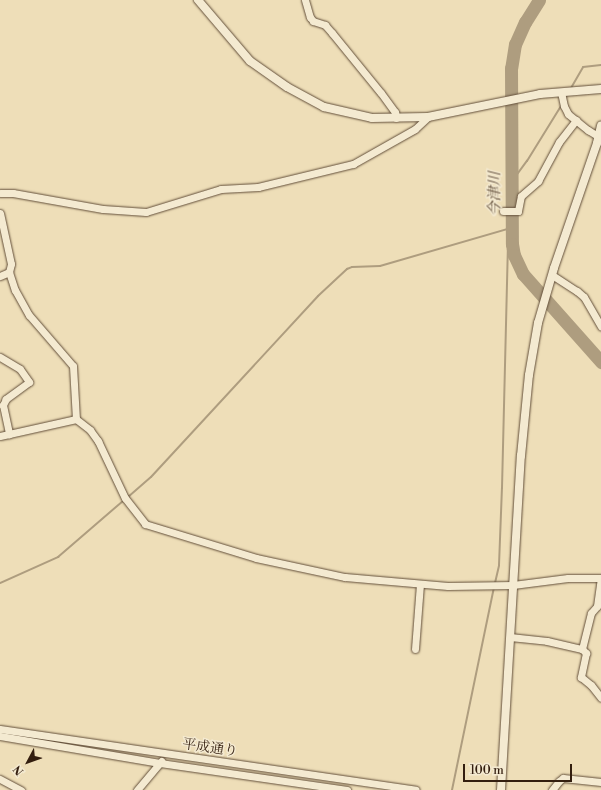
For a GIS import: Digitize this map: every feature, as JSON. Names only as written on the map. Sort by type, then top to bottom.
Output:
[{"type":"street","points":[[198,0],[250,62],[287,87],[324,107],[372,118],[428,117],[535,96],[561,92],[601,89]]},
{"type":"street","points":[[304,0],[310,17],[313,20],[325,25],[332,33],[381,93],[395,112],[396,118]]},
{"type":"street","points":[[561,92],[564,106],[568,114],[599,142]]},
{"type":"street","points":[[0,193],[103,209],[146,212],[221,189],[258,187],[353,164],[415,129],[428,117]]},
{"type":"street","points":[[503,211],[518,211],[520,196],[538,181],[559,142],[576,120]]},
{"type":"street","points":[[501,790],[521,456],[530,375],[538,323],[552,276],[599,142],[601,125]]},
{"type":"street","points":[[0,213],[1,225],[11,264],[9,272],[15,290],[29,314],[73,366],[76,419],[90,430],[98,441],[125,498],[145,524],[256,558],[323,573],[374,580],[477,587],[513,585],[568,578],[601,579],[597,606],[591,613],[582,649]]},
{"type":"street","points":[[0,276],[9,272]]},
{"type":"street","points":[[552,276],[584,297],[601,326]]},
{"type":"street","points":[[0,357],[20,369],[29,382],[6,399],[3,405],[9,434]]},
{"type":"street","points":[[0,436],[76,419]]},
{"type":"street","points":[[415,649],[420,584]]},
{"type":"street","points":[[510,637],[547,641],[582,649],[586,653],[581,679],[591,685],[601,698]]},
{"type":"street","name":"平成通り","points":[[0,729],[166,755],[416,790]]},
{"type":"street","name":"平成通り","points":[[0,736],[160,763],[347,790]]},
{"type":"street","points":[[137,790],[166,755]]},
{"type":"street","points":[[552,790],[563,778],[601,782]]},
{"type":"street","points":[[0,779],[21,790]]},
{"type":"waterway","name":"今津川","points":[[539,0],[525,22],[515,44],[511,68],[512,244],[514,255],[523,274],[601,362]]},
{"type":"waterway","points":[[571,88],[583,67],[601,65]]},
{"type":"waterway","points":[[510,184],[527,161],[561,106]]},
{"type":"waterway","points":[[495,583],[499,565],[502,488],[508,249],[507,228]]},
{"type":"waterway","points":[[128,497],[151,477],[318,296],[347,269],[352,267],[380,266],[511,228]]},
{"type":"waterway","points":[[0,583],[58,557],[124,500]]},
{"type":"waterway","points":[[452,790],[494,587]]}]
